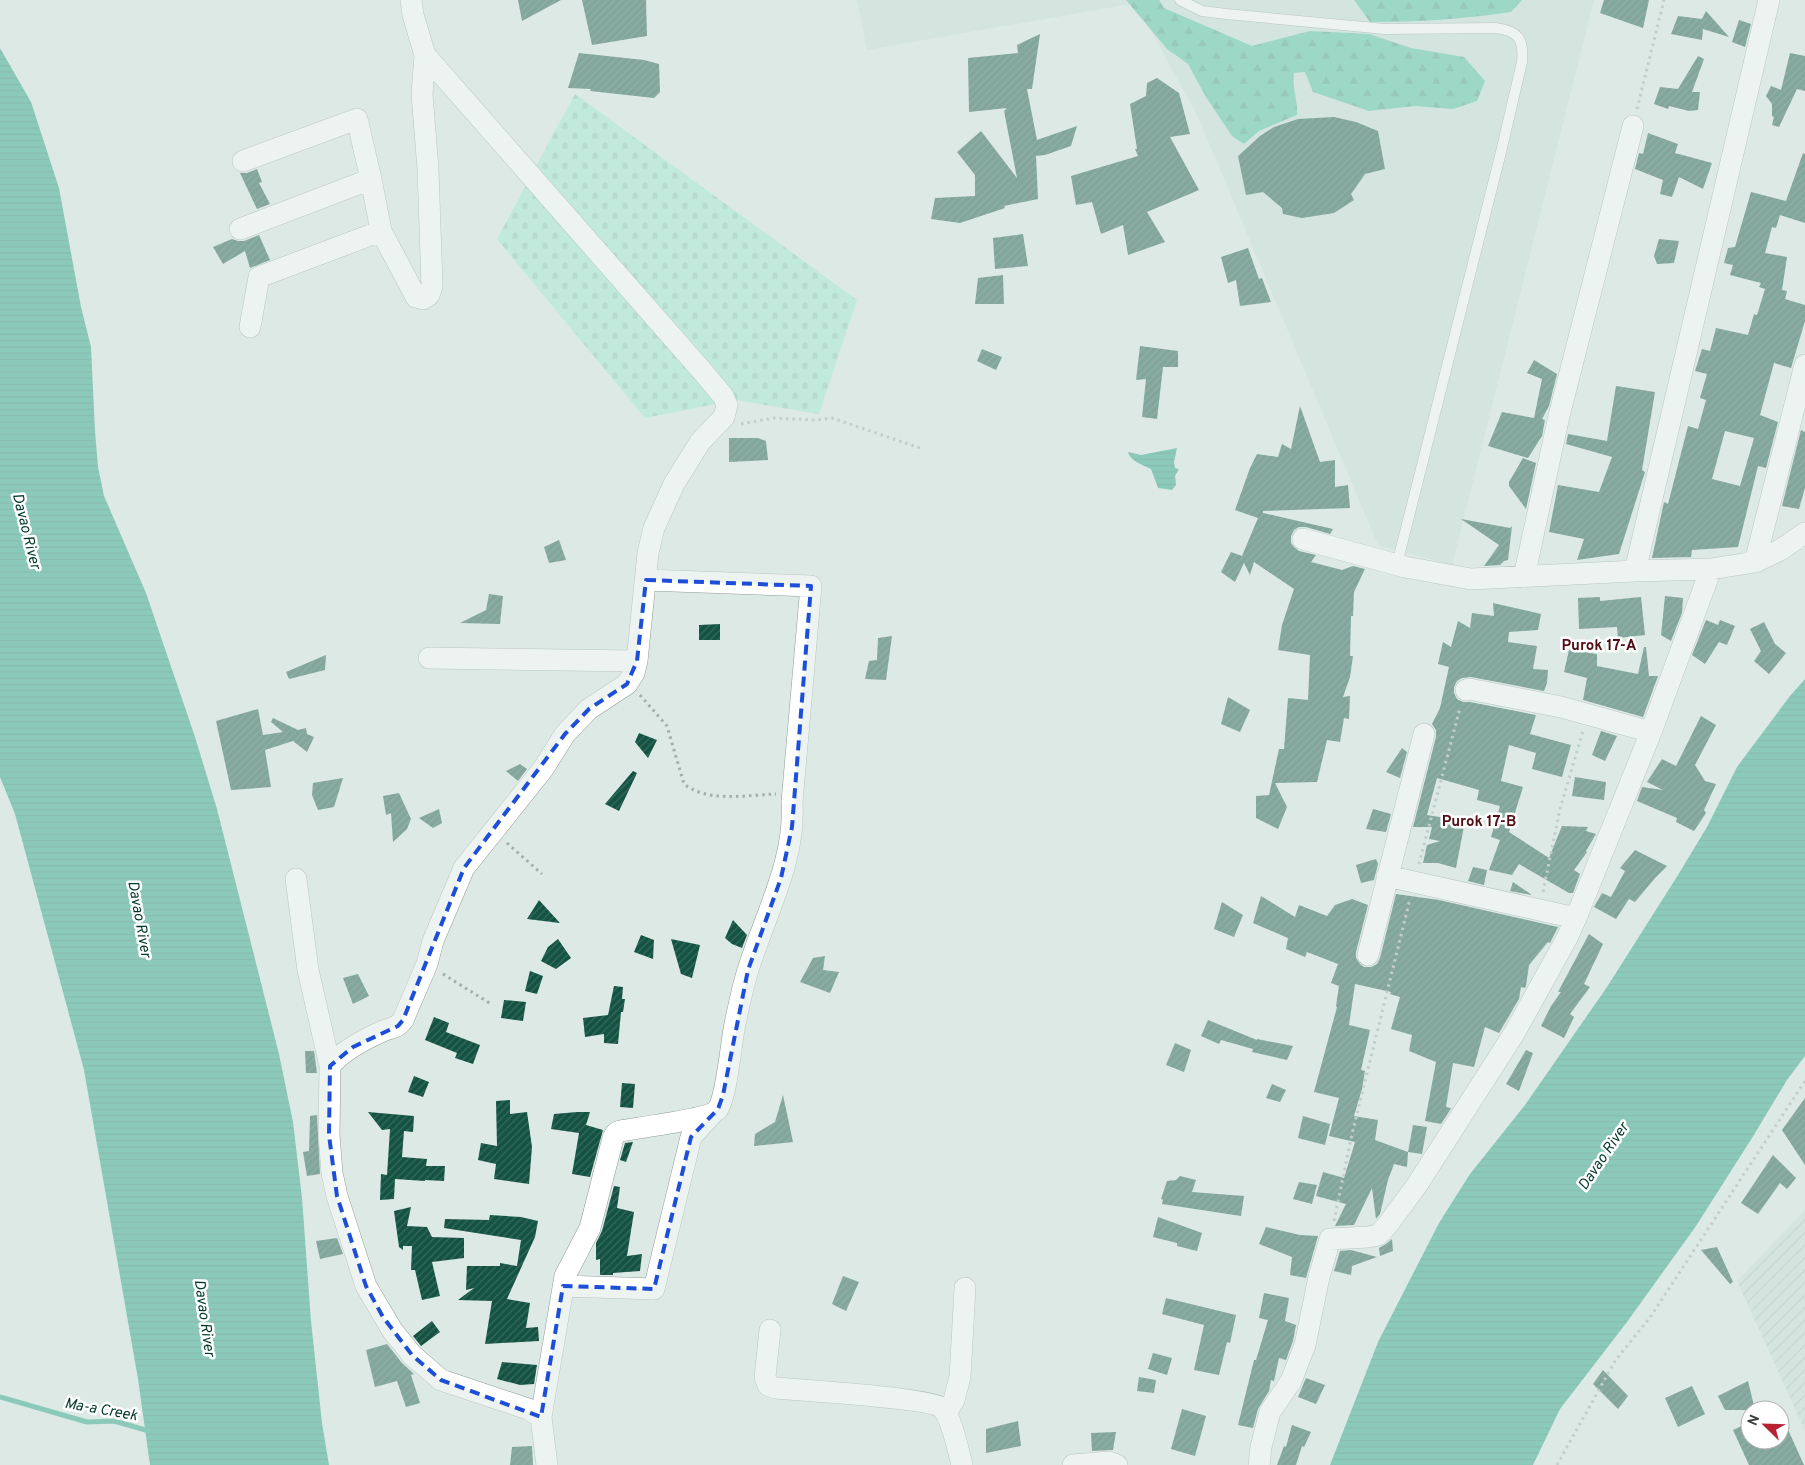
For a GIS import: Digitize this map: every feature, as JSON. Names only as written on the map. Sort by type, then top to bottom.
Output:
[{"type":"street","points":[[243,161],[357,118],[381,230],[416,297],[423,299],[429,295],[432,286],[428,169],[422,94],[425,55],[413,15],[411,0]]},
{"type":"street","points":[[1635,571],[1769,0]]},
{"type":"street","points":[[330,1066],[342,1054],[353,1047],[384,1030],[398,1026],[407,1012],[427,964],[433,941],[464,868],[543,769],[565,734],[589,709],[627,684],[635,667],[648,553],[654,528],[674,484],[700,442],[724,418],[727,405],[723,396],[425,55]]},
{"type":"street","points":[[1524,577],[1559,416],[1633,126]]},
{"type":"street","points":[[240,229],[371,179]]},
{"type":"street","points":[[250,327],[259,277],[381,230]]},
{"type":"street","points":[[1755,562],[1805,365]]},
{"type":"street","points":[[1304,539],[1438,574],[1471,579],[1711,569],[1755,562],[1780,550],[1805,533]]},
{"type":"street","points":[[1260,1465],[1261,1446],[1270,1412],[1291,1381],[1305,1345],[1319,1277],[1330,1239],[1378,1235],[1386,1227],[1417,1185],[1515,1032],[1567,938],[1576,918],[1650,732],[1711,569]]},
{"type":"street","points":[[563,1286],[654,1288],[691,1137],[718,1109],[723,1095],[734,1028],[748,970],[781,878],[792,827],[792,802],[811,586],[646,580]]},
{"type":"street","points":[[429,658],[635,667]]},
{"type":"street","points":[[1466,690],[1561,707],[1650,732]]},
{"type":"street","points":[[1368,955],[1424,734]]},
{"type":"street","points":[[1387,876],[1576,918]]},
{"type":"street","points":[[296,879],[308,970],[330,1066],[329,1135],[332,1173],[337,1196],[366,1286],[383,1317],[412,1355],[441,1380],[528,1409],[541,1417]]},
{"type":"street","points":[[547,1465],[541,1417],[565,1276],[590,1228],[613,1138],[620,1130],[713,1113]]},
{"type":"street","points":[[946,1413],[954,1400],[960,1377],[965,1288]]},
{"type":"street","points":[[770,1330],[765,1377],[768,1385],[775,1388],[894,1398],[939,1406],[946,1413],[962,1465]]},
{"type":"street","points":[[1073,1465],[1109,1462],[1117,1465]]},
{"type":"lane","points":[[1180,0],[1202,11],[1386,29],[1496,28],[1508,30],[1516,34],[1521,41],[1523,50],[1522,62],[1501,152],[1397,564]]},
{"type":"path","points":[[1633,126],[1664,0]]},
{"type":"path","points":[[718,424],[746,424],[774,418],[816,420],[832,418],[923,449]]},
{"type":"path","points":[[635,667],[639,693],[667,726],[684,784],[691,790],[702,794],[723,796],[794,794]]},
{"type":"path","points":[[1330,1239],[1352,1134],[1414,882],[1466,690]]},
{"type":"path","points":[[1539,910],[1560,809],[1588,714]]},
{"type":"path","points":[[493,832],[542,874]]},
{"type":"path","points":[[427,964],[491,1004]]},
{"type":"path","points":[[1557,1465],[1615,1361],[1650,1316],[1805,1081]]},
{"type":"highlighted area","points":[[646,580],[811,586],[792,827],[781,878],[748,970],[723,1095],[718,1109],[691,1137],[654,1289],[563,1286],[541,1417],[441,1380],[412,1355],[383,1317],[366,1286],[337,1196],[329,1135],[330,1066],[353,1047],[398,1026],[403,1020],[464,868],[565,734],[589,709],[627,684],[637,661]]},
{"type":"shaded area","points":[[857,0],[1594,0],[1452,565],[1378,545],[1198,117],[1136,3],[867,50]]},
{"type":"shaded area","points":[[1805,1210],[1805,1431],[1737,1281]]},
{"type":"green space","points":[[1126,0],[1159,0],[1164,8],[1252,46],[1310,31],[1369,34],[1411,48],[1464,57],[1485,81],[1477,101],[1453,109],[1415,106],[1369,111],[1313,92],[1305,72],[1294,73],[1297,115],[1259,131],[1244,144],[1232,136],[1206,97],[1188,64],[1167,49]]},
{"type":"green space","points":[[1354,0],[1522,0],[1511,12],[1441,20],[1370,22]]},
{"type":"green space","points":[[575,94],[857,300],[819,414],[736,400],[645,418],[497,239]]},
{"type":"water","name":"Davao River","points":[[0,48],[31,102],[59,188],[81,307],[91,347],[98,467],[104,496],[146,593],[195,737],[217,809],[279,1054],[293,1122],[302,1198],[311,1321],[322,1423],[329,1465],[150,1465],[138,1379],[84,1070],[15,814],[0,777]]},
{"type":"water","points":[[1177,448],[1174,462],[1175,468],[1179,469],[1175,476],[1176,485],[1172,490],[1158,488],[1151,469],[1134,460],[1128,452],[1141,455]]},
{"type":"water","name":"Davao River","points":[[1805,679],[1805,1056],[1787,1080],[1696,1226],[1627,1322],[1560,1409],[1533,1465],[1330,1465],[1378,1342],[1439,1223],[1470,1174],[1525,1105],[1607,987],[1707,827],[1737,767]]},
{"type":"building","points":[[518,0],[561,0],[522,21]]},
{"type":"building","points":[[582,0],[646,0],[647,36],[592,45]]},
{"type":"building","points":[[1604,0],[1649,0],[1643,28],[1600,13]]},
{"type":"building","points":[[1706,11],[1729,37],[1703,29],[1702,40],[1671,34],[1678,16],[1702,19]]},
{"type":"building","points":[[1739,20],[1751,24],[1745,47],[1732,42]]},
{"type":"building","points":[[1040,34],[1032,89],[1027,89],[1037,140],[1077,126],[1071,146],[1045,155],[1036,156],[1038,199],[1004,206],[1005,208],[960,223],[931,219],[935,198],[975,196],[975,175],[957,152],[981,131],[1017,178],[1004,111],[1007,108],[969,112],[968,58],[1018,53],[1017,45]]},
{"type":"building","points":[[579,53],[644,60],[659,64],[660,92],[654,98],[590,91],[591,89],[568,88]]},
{"type":"building","points":[[1790,53],[1805,56],[1805,91],[1797,89],[1779,127],[1772,125],[1774,117],[1772,116],[1772,104],[1766,96],[1771,86],[1781,90]]},
{"type":"building","points":[[1698,56],[1704,59],[1692,92],[1700,92],[1698,110],[1689,111],[1669,106],[1668,109],[1654,104],[1660,87],[1678,89]]},
{"type":"building","points":[[1157,78],[1179,93],[1190,134],[1170,137],[1199,190],[1147,212],[1165,242],[1128,255],[1123,225],[1101,234],[1092,202],[1076,205],[1071,176],[1138,156],[1135,149],[1137,149],[1130,104],[1146,96],[1147,83]]},
{"type":"building","points":[[1334,117],[1356,122],[1378,131],[1385,169],[1365,174],[1351,194],[1354,200],[1334,213],[1302,218],[1283,214],[1282,208],[1263,192],[1246,195],[1238,156],[1260,136],[1274,127],[1298,119]]},
{"type":"building","points":[[1648,133],[1678,144],[1675,153],[1712,163],[1703,189],[1679,177],[1672,197],[1660,194],[1663,180],[1635,169],[1639,153],[1643,154]]},
{"type":"building","points":[[1803,153],[1805,154],[1805,223],[1780,215],[1776,228],[1772,227],[1765,253],[1787,257],[1782,290],[1787,291],[1785,299],[1805,305],[1805,321],[1791,368],[1774,363],[1760,415],[1778,422],[1766,468],[1758,466],[1738,547],[1692,550],[1691,557],[1652,558],[1664,502],[1668,504],[1688,426],[1698,429],[1706,400],[1700,398],[1707,374],[1695,371],[1702,349],[1710,351],[1716,328],[1748,335],[1754,314],[1757,315],[1765,289],[1759,287],[1761,283],[1730,275],[1733,265],[1724,263],[1728,248],[1735,247],[1751,192],[1786,201]],"holes":[[[1725,431],[1754,438],[1740,486],[1712,479]]]},
{"type":"building","points":[[257,169],[262,182],[259,183],[270,204],[257,209],[240,173],[247,173]]},
{"type":"building","points":[[1023,234],[1028,266],[995,269],[993,238]]},
{"type":"building","points":[[259,235],[270,260],[250,268],[245,251],[223,264],[213,247],[232,239],[244,241]]},
{"type":"building","points":[[1659,239],[1679,241],[1674,263],[1657,264],[1654,256]]},
{"type":"building","points":[[1248,248],[1259,279],[1262,278],[1271,302],[1240,306],[1236,280],[1228,283],[1221,257]]},
{"type":"building","points":[[1003,275],[1004,304],[975,304],[978,278]]},
{"type":"building","points":[[1140,346],[1178,351],[1178,367],[1163,367],[1157,419],[1142,417],[1146,379],[1136,380]]},
{"type":"building","points":[[982,349],[1002,357],[996,370],[977,361]]},
{"type":"building","points":[[1534,360],[1557,374],[1549,406],[1542,419],[1545,420],[1542,436],[1528,458],[1488,446],[1502,412],[1534,418],[1542,379],[1527,373]]},
{"type":"building","points":[[1616,386],[1655,392],[1642,470],[1645,472],[1619,554],[1577,560],[1584,539],[1549,532],[1558,485],[1599,492],[1612,457],[1566,444],[1568,434],[1607,441]]},
{"type":"building","points":[[1300,406],[1320,462],[1335,460],[1335,487],[1348,485],[1350,508],[1263,511],[1263,513],[1333,529],[1330,534],[1306,527],[1299,527],[1294,530],[1291,536],[1291,543],[1299,551],[1316,555],[1311,562],[1342,570],[1353,566],[1365,569],[1354,592],[1353,616],[1351,616],[1350,656],[1353,656],[1350,677],[1343,697],[1350,696],[1349,719],[1344,718],[1340,742],[1327,740],[1317,782],[1275,783],[1287,807],[1278,829],[1256,818],[1256,796],[1269,795],[1279,749],[1284,749],[1288,698],[1308,700],[1310,655],[1278,650],[1282,625],[1294,589],[1254,562],[1250,575],[1244,563],[1235,582],[1221,572],[1231,552],[1242,556],[1258,518],[1235,510],[1250,468],[1257,454],[1278,457],[1282,444],[1291,449]]},
{"type":"building","points":[[1801,430],[1805,432],[1805,488],[1799,509],[1782,506]]},
{"type":"building","points":[[729,438],[758,438],[766,441],[768,460],[729,462]]},
{"type":"building","points":[[1523,458],[1536,463],[1526,509],[1509,486],[1509,482]]},
{"type":"building","points":[[1461,519],[1510,528],[1512,526],[1508,560],[1500,565],[1484,566],[1499,545]]},
{"type":"building","points":[[559,540],[566,560],[549,563],[544,547]]},
{"type":"building","points":[[489,594],[503,596],[500,624],[460,623],[486,610]]},
{"type":"building","points":[[1665,596],[1683,598],[1682,613],[1671,641],[1661,635]]},
{"type":"building","points":[[1600,597],[1600,601],[1641,597],[1645,635],[1618,638],[1617,627],[1579,629],[1578,598]]},
{"type":"building","points":[[1493,603],[1541,614],[1538,630],[1509,632],[1508,642],[1537,646],[1533,669],[1548,670],[1544,691],[1471,677],[1462,678],[1457,681],[1454,693],[1457,699],[1463,702],[1536,715],[1530,734],[1571,745],[1562,777],[1532,769],[1536,753],[1509,745],[1501,781],[1523,787],[1509,832],[1549,858],[1562,826],[1588,827],[1586,831],[1596,834],[1587,852],[1574,870],[1580,874],[1573,893],[1569,893],[1519,864],[1512,875],[1489,870],[1500,840],[1491,837],[1500,806],[1477,800],[1479,790],[1437,778],[1427,815],[1465,821],[1456,868],[1438,863],[1423,863],[1427,845],[1440,841],[1429,839],[1432,827],[1413,827],[1436,737],[1436,730],[1432,724],[1440,708],[1449,667],[1438,664],[1443,642],[1451,647],[1458,621],[1470,628],[1472,613],[1494,616]]},
{"type":"building","points":[[1706,620],[1718,625],[1720,620],[1735,626],[1727,645],[1719,642],[1705,664],[1692,655]]},
{"type":"building","points":[[1764,622],[1775,644],[1786,653],[1769,674],[1754,661],[1761,651],[1750,629]]},
{"type":"building","points":[[720,624],[720,640],[699,640],[699,625]]},
{"type":"building","points":[[892,636],[886,680],[865,679],[869,661],[877,660],[878,638]]},
{"type":"building","points":[[1644,647],[1646,647],[1649,676],[1658,676],[1643,717],[1583,700],[1587,678],[1564,672],[1569,650],[1597,654],[1597,666],[1638,674]]},
{"type":"building","points":[[326,655],[325,670],[289,679],[286,672]]},
{"type":"building","points":[[1228,697],[1250,710],[1240,732],[1221,724]]},
{"type":"building","points":[[258,709],[263,735],[283,732],[271,722],[273,718],[298,730],[306,728],[307,734],[314,737],[307,752],[293,741],[265,750],[271,787],[231,790],[216,721]]},
{"type":"building","points":[[1701,716],[1716,725],[1695,765],[1705,781],[1716,784],[1704,810],[1706,813],[1694,831],[1676,822],[1677,818],[1637,801],[1642,787],[1663,790],[1647,782],[1662,759],[1676,766]]},
{"type":"building","points":[[1601,731],[1617,736],[1605,761],[1592,755]]},
{"type":"building","points":[[639,733],[657,740],[648,758],[635,742]]},
{"type":"building","points":[[1402,748],[1407,752],[1400,778],[1386,772]]},
{"type":"building","points":[[520,764],[527,769],[518,781],[506,771]]},
{"type":"building","points":[[633,771],[637,773],[619,811],[605,804]]},
{"type":"building","points":[[1575,777],[1606,782],[1604,800],[1572,796]]},
{"type":"building","points":[[343,778],[334,807],[318,810],[312,795],[313,783]]},
{"type":"building","points":[[399,793],[411,819],[407,829],[393,842],[391,813],[386,815],[383,796]]},
{"type":"building","points":[[439,809],[442,823],[433,828],[419,818]]},
{"type":"building","points":[[1373,809],[1391,814],[1386,832],[1366,829]]},
{"type":"building","points":[[1635,850],[1667,866],[1635,902],[1629,899],[1616,919],[1594,907],[1602,893],[1611,897],[1625,871],[1620,868]]},
{"type":"building","points":[[1376,859],[1378,864],[1374,880],[1361,883],[1356,865]]},
{"type":"building","points":[[1473,867],[1487,870],[1484,885],[1468,881]]},
{"type":"building","points":[[1513,882],[1532,895],[1510,891]]},
{"type":"building","points":[[1396,894],[1439,900],[1558,927],[1550,943],[1548,942],[1529,965],[1526,986],[1525,988],[1521,987],[1519,999],[1499,1033],[1485,1027],[1474,1067],[1453,1063],[1446,1107],[1451,1108],[1441,1124],[1425,1121],[1436,1062],[1409,1051],[1412,1035],[1391,1029],[1400,997],[1390,994],[1391,992],[1355,984],[1349,1025],[1370,1030],[1361,1070],[1365,1071],[1362,1089],[1354,1116],[1378,1120],[1375,1140],[1408,1152],[1407,1167],[1394,1164],[1380,1214],[1376,1219],[1372,1188],[1354,1225],[1335,1226],[1346,1204],[1316,1196],[1323,1172],[1344,1178],[1355,1142],[1329,1136],[1339,1098],[1314,1092],[1337,1007],[1339,986],[1331,983],[1338,964],[1307,952],[1305,957],[1286,949],[1288,938],[1253,923],[1261,896],[1295,917],[1299,905],[1327,916],[1335,905],[1352,899],[1368,905],[1356,958],[1364,967],[1371,967],[1377,964],[1380,958]]},
{"type":"building","points":[[539,900],[549,911],[560,923],[527,919]]},
{"type":"building","points":[[1222,902],[1243,915],[1234,937],[1214,929]]},
{"type":"building","points":[[733,920],[747,935],[742,948],[732,944],[725,938]]},
{"type":"building","points":[[1589,934],[1603,944],[1584,984],[1590,987],[1570,1014],[1574,1017],[1564,1038],[1541,1026],[1551,1006],[1561,992],[1558,992]]},
{"type":"building","points":[[641,935],[654,940],[653,959],[634,952]]},
{"type":"building","points":[[558,939],[571,958],[556,969],[541,961],[548,947]]},
{"type":"building","points":[[671,939],[700,945],[692,978],[681,974]]},
{"type":"building","points":[[825,956],[823,970],[839,972],[830,993],[800,982],[813,958]]},
{"type":"building","points":[[530,971],[543,976],[537,994],[525,991]]},
{"type":"building","points":[[358,974],[369,996],[353,1004],[343,978]]},
{"type":"building","points":[[614,986],[623,987],[622,999],[625,999],[623,1012],[621,1012],[618,1044],[604,1043],[604,1034],[585,1037],[583,1018],[608,1015]]},
{"type":"building","points":[[504,1000],[526,1002],[523,1021],[501,1018]]},
{"type":"building","points":[[434,1017],[449,1023],[446,1032],[480,1045],[473,1064],[455,1058],[457,1053],[425,1040]]},
{"type":"building","points":[[1208,1020],[1257,1040],[1293,1046],[1287,1060],[1252,1052],[1253,1049],[1221,1040],[1219,1044],[1201,1036]]},
{"type":"building","points":[[1175,1043],[1191,1050],[1184,1072],[1166,1065]]},
{"type":"building","points":[[1526,1050],[1533,1053],[1519,1091],[1506,1084]]},
{"type":"building","points":[[305,1051],[314,1051],[317,1073],[306,1073]]},
{"type":"building","points":[[414,1076],[429,1082],[423,1097],[408,1092]]},
{"type":"building","points":[[622,1083],[635,1084],[633,1108],[620,1107]]},
{"type":"building","points":[[1272,1084],[1286,1090],[1280,1102],[1266,1098]]},
{"type":"building","points":[[783,1095],[793,1142],[754,1146],[755,1134],[775,1122]]},
{"type":"building","points":[[1805,1098],[1805,1165],[1782,1130]]},
{"type":"building","points":[[510,1100],[510,1114],[527,1112],[532,1147],[529,1184],[494,1179],[496,1164],[478,1160],[481,1143],[497,1146],[496,1101]]},
{"type":"building","points":[[368,1112],[414,1116],[413,1132],[404,1131],[402,1157],[427,1159],[426,1166],[445,1166],[444,1181],[395,1179],[394,1199],[380,1200],[381,1174],[387,1175],[390,1129],[382,1130]]},
{"type":"building","points":[[590,1112],[586,1125],[603,1130],[590,1177],[572,1174],[579,1133],[551,1129],[554,1114]]},
{"type":"building","points":[[317,1115],[320,1174],[307,1176],[303,1152],[309,1151],[310,1116]]},
{"type":"building","points":[[1303,1116],[1330,1124],[1325,1145],[1298,1138]]},
{"type":"building","points":[[1413,1125],[1427,1127],[1422,1154],[1408,1152]]},
{"type":"building","points":[[633,1142],[626,1162],[620,1160],[625,1143]]},
{"type":"building","points":[[1773,1155],[1796,1178],[1787,1189],[1780,1183],[1758,1214],[1741,1203]]},
{"type":"building","points":[[1180,1176],[1196,1180],[1192,1192],[1244,1196],[1241,1216],[1162,1204],[1163,1200],[1161,1199],[1167,1181],[1176,1180]]},
{"type":"building","points":[[1299,1182],[1317,1185],[1312,1204],[1293,1199]]},
{"type":"building","points":[[614,1186],[620,1187],[617,1208],[634,1212],[627,1256],[642,1254],[640,1271],[600,1275],[600,1259],[596,1260],[596,1243],[602,1231]]},
{"type":"building","points":[[411,1207],[407,1226],[427,1227],[432,1237],[464,1238],[464,1258],[432,1262],[440,1296],[422,1300],[415,1270],[411,1270],[412,1246],[403,1246],[403,1250],[399,1247],[394,1211]]},
{"type":"building","points":[[490,1215],[521,1217],[538,1221],[535,1237],[507,1299],[530,1303],[526,1328],[538,1327],[539,1341],[485,1344],[492,1301],[458,1300],[474,1288],[466,1290],[467,1266],[500,1266],[500,1263],[517,1266],[521,1240],[444,1228],[445,1219],[489,1220]]},
{"type":"building","points":[[1158,1217],[1202,1233],[1197,1251],[1177,1246],[1177,1243],[1153,1237]]},
{"type":"building","points":[[1266,1227],[1300,1235],[1318,1236],[1306,1278],[1290,1275],[1292,1257],[1259,1244]]},
{"type":"building","points":[[337,1238],[343,1254],[320,1259],[316,1241]]},
{"type":"building","points":[[1392,1239],[1393,1251],[1380,1256],[1379,1248]]},
{"type":"building","points":[[1717,1247],[1733,1282],[1730,1284],[1701,1250]]},
{"type":"building","points":[[1351,1250],[1377,1257],[1352,1266],[1351,1275],[1334,1271],[1340,1251]]},
{"type":"building","points":[[843,1276],[859,1282],[846,1311],[832,1304]]},
{"type":"building","points":[[1264,1293],[1289,1298],[1285,1321],[1296,1325],[1293,1341],[1286,1360],[1279,1358],[1274,1381],[1271,1380],[1269,1391],[1258,1409],[1253,1428],[1238,1425],[1254,1360],[1256,1360],[1268,1320],[1259,1318]]},
{"type":"building","points":[[1166,1298],[1236,1315],[1230,1343],[1227,1342],[1219,1375],[1194,1370],[1204,1325],[1162,1314]]},
{"type":"building","points":[[432,1321],[440,1332],[421,1346],[413,1336]]},
{"type":"building","points":[[387,1344],[402,1363],[414,1374],[411,1375],[420,1403],[406,1407],[397,1381],[375,1387],[366,1350]]},
{"type":"building","points":[[1153,1353],[1172,1358],[1167,1375],[1148,1369]]},
{"type":"building","points":[[502,1362],[537,1365],[534,1384],[520,1385],[497,1379]]},
{"type":"building","points":[[1603,1370],[1628,1396],[1618,1409],[1593,1384]]},
{"type":"building","points":[[1139,1377],[1156,1380],[1154,1393],[1137,1391]]},
{"type":"building","points":[[1306,1378],[1325,1385],[1316,1404],[1298,1397]]},
{"type":"building","points":[[1748,1381],[1753,1400],[1740,1400],[1740,1410],[1725,1410],[1718,1396]]},
{"type":"building","points":[[1692,1386],[1705,1414],[1678,1427],[1665,1398]]},
{"type":"building","points":[[1182,1409],[1206,1416],[1195,1456],[1171,1449]]},
{"type":"building","points":[[1018,1421],[1021,1446],[986,1453],[986,1429]]},
{"type":"building","points":[[1292,1425],[1311,1432],[1304,1447],[1302,1446],[1296,1465],[1277,1465],[1284,1446],[1286,1447]]},
{"type":"building","points":[[1740,1427],[1740,1445],[1733,1430]]},
{"type":"building","points":[[1116,1432],[1113,1450],[1092,1451],[1091,1433]]},
{"type":"building","points":[[1790,1434],[1804,1465],[1749,1465],[1742,1450],[1790,1450]]},
{"type":"building","points":[[532,1446],[533,1465],[510,1465],[512,1447]]},
{"type":"waterway","name":"Ma-a Creek","points":[[0,1397],[87,1422],[114,1421],[149,1431]]},
{"type":"district","name":"Purok 17-A","points":[[1599,645]]},
{"type":"district","name":"Purok 17-B","points":[[1479,821]]}]
